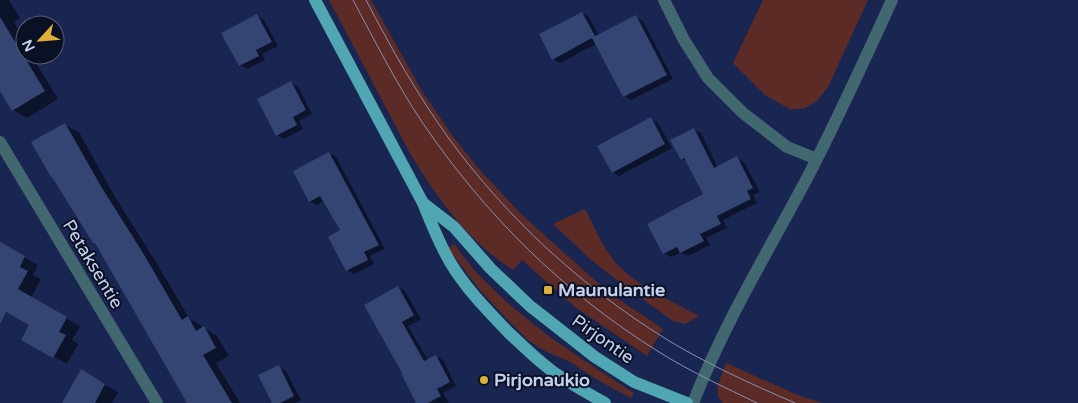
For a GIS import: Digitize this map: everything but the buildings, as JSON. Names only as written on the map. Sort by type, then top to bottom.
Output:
[{"type":"main road","name":"Pirjontie","points":[[315,0],[424,203],[437,238],[450,263],[481,304],[541,362],[578,388],[605,403]]},
{"type":"main road","name":"Pirjontie","points":[[424,203],[454,227],[491,269],[530,306],[595,357],[634,382],[687,403]]},
{"type":"street","points":[[664,0],[684,40],[708,78],[743,113],[787,147],[817,159]]},
{"type":"street","points":[[693,403],[709,363],[817,159],[892,0]]},
{"type":"street","name":"Petaksentie","points":[[0,142],[156,403]]},
{"type":"shaded area","points":[[329,0],[371,0],[422,91],[452,135],[479,169],[521,214],[608,292],[663,329],[647,356],[575,307],[522,260],[513,270],[468,233],[443,204],[411,155]]},
{"type":"shaded area","points":[[763,0],[868,0],[828,87],[817,101],[803,109],[790,109],[766,96],[733,63]]},
{"type":"shaded area","points":[[585,209],[605,249],[617,264],[650,290],[699,316],[685,324],[673,321],[591,260],[553,224]]},
{"type":"shaded area","points":[[454,244],[482,278],[520,314],[557,342],[634,393],[631,398],[570,362],[545,351],[529,341],[479,289],[448,248]]},
{"type":"shaded area","points":[[726,363],[798,395],[822,403],[723,403],[718,397],[717,387]]},
{"type":"tram line","points":[[353,0],[422,122],[473,189],[528,250],[590,304],[624,329],[683,366],[757,403]]},
{"type":"tram line","points":[[366,0],[405,72],[450,140],[496,197],[548,250],[605,297],[666,339],[729,373],[795,403]]},
{"type":"place","name":"Maunulantie","points":[[548,290]]},
{"type":"place","name":"Pirjonaukio","points":[[484,380]]}]
